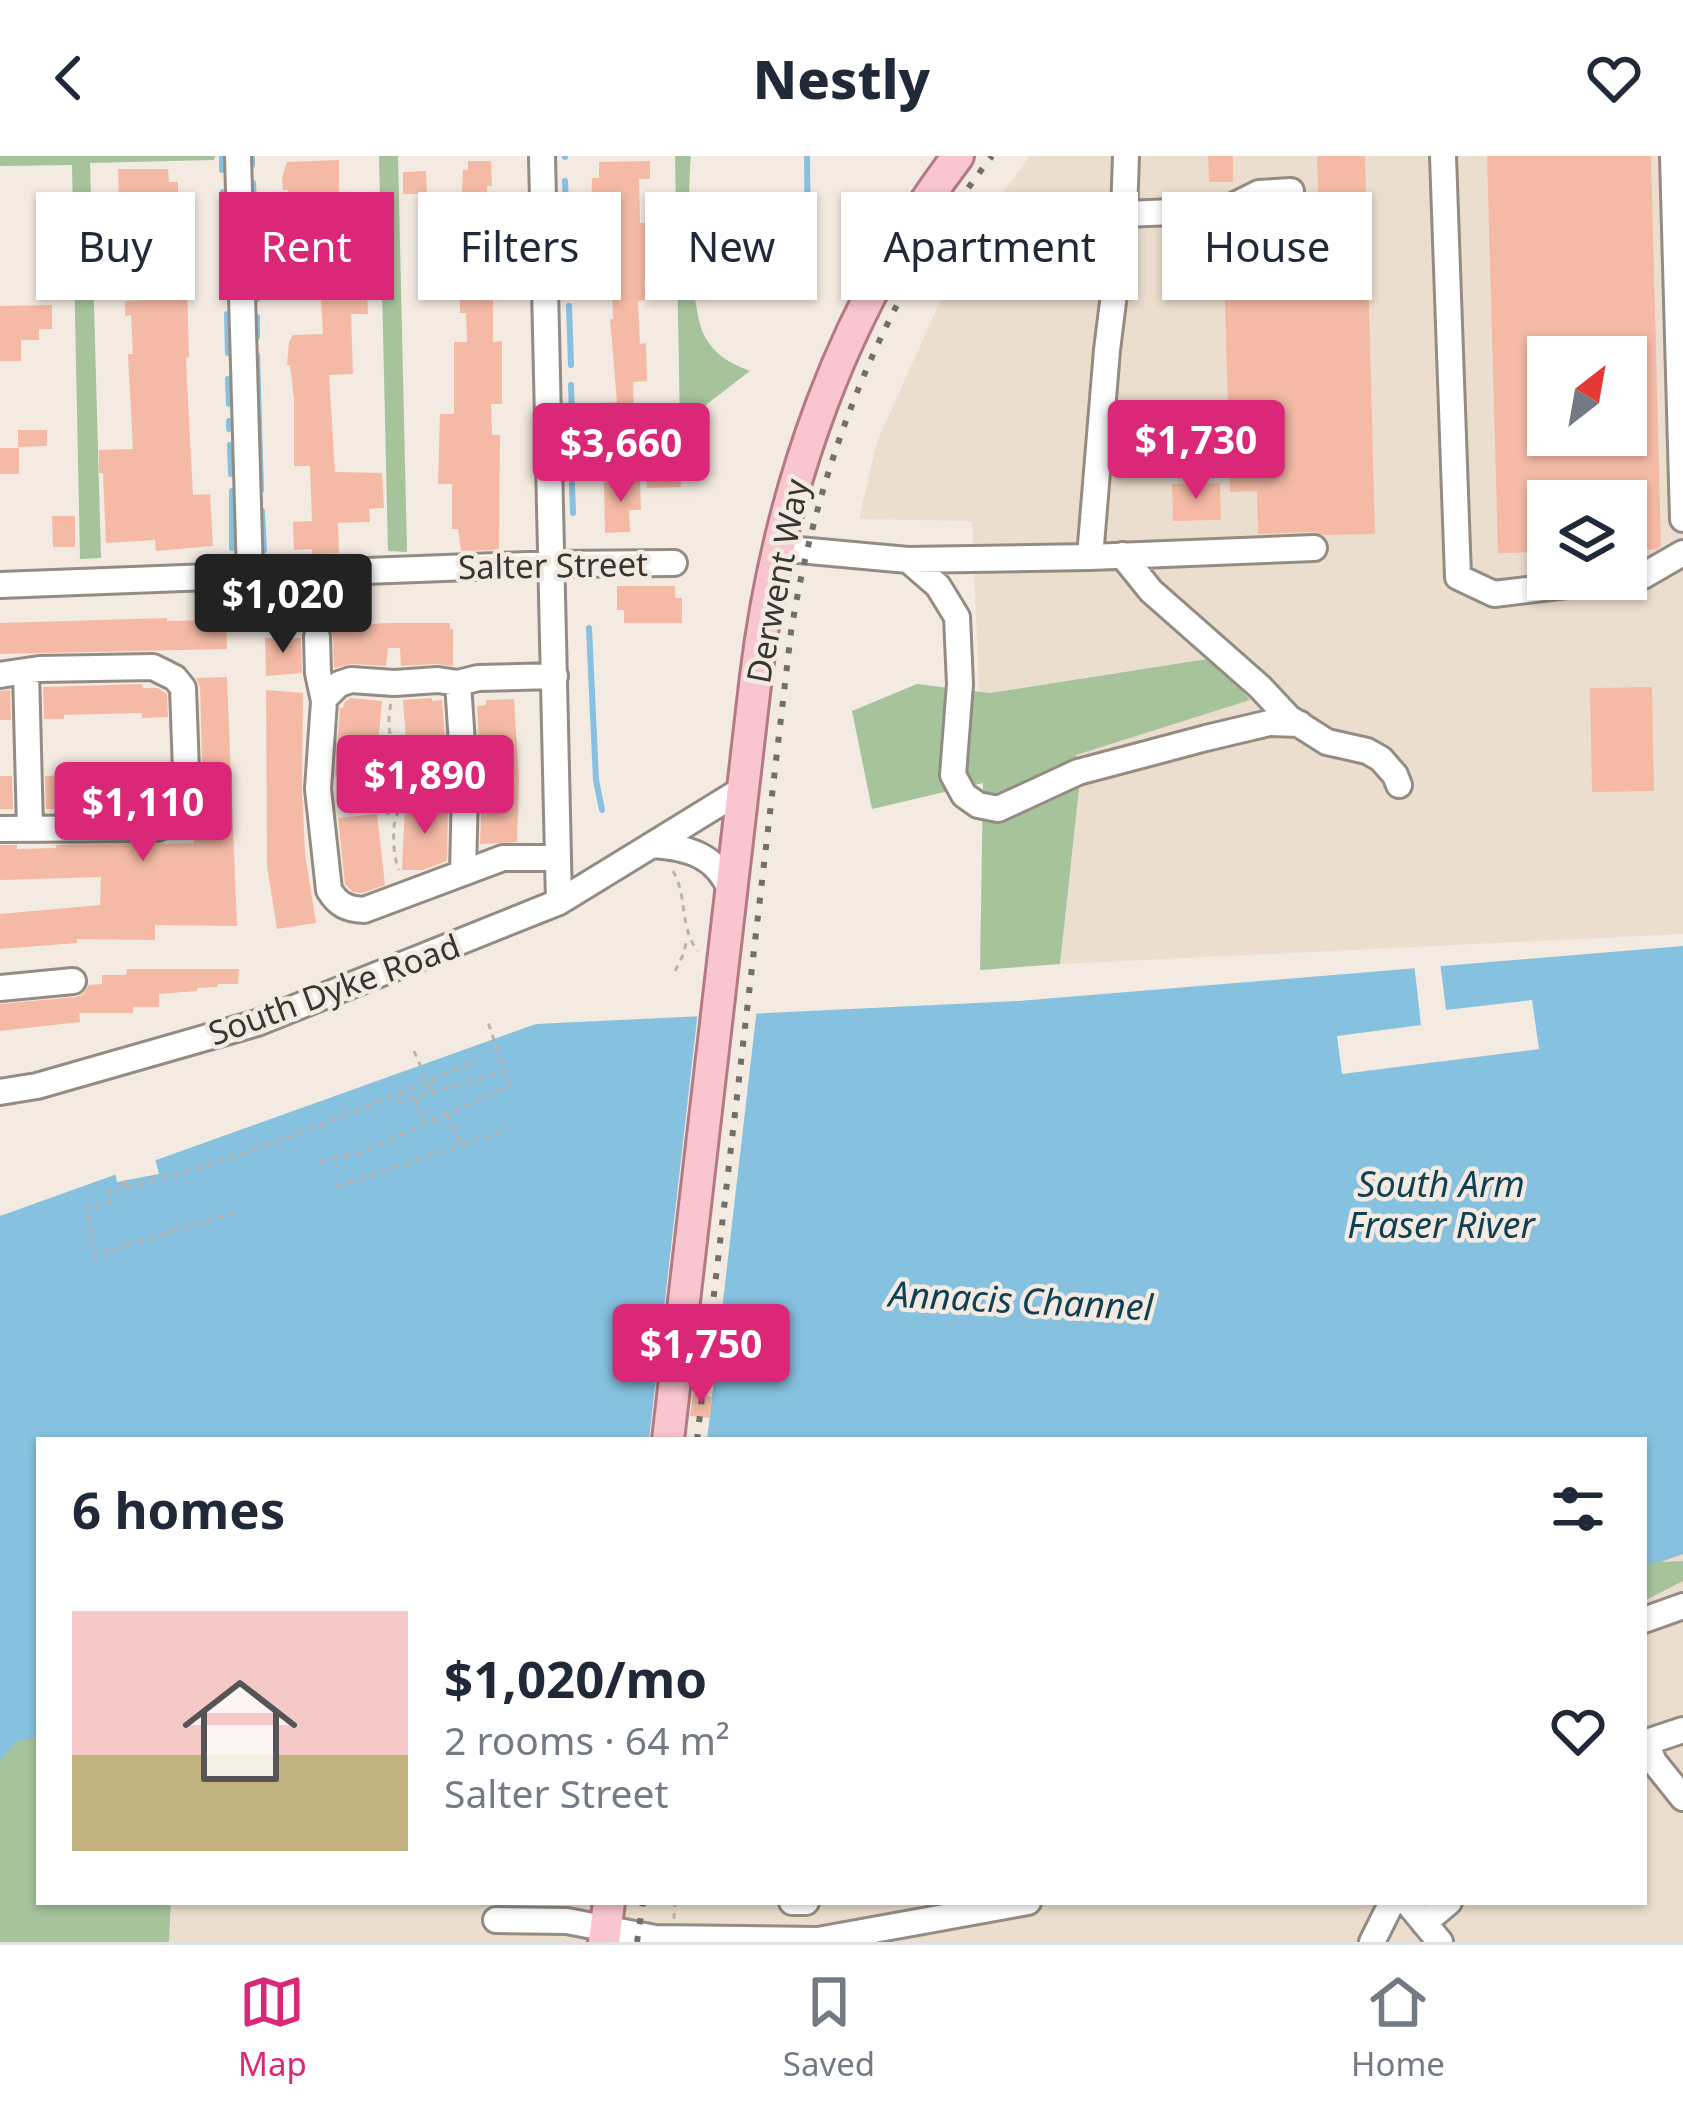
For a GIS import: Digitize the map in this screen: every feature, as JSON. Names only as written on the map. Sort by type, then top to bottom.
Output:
[{"type":"main road","name":"Derwent Way","points":[[668,1437],[713,965],[731,892],[764,616],[777,548],[820,404],[859,317],[915,218],[958,156]]},
{"type":"street","points":[[238,156],[250,575]]},
{"type":"street","points":[[542,156],[560,902]]},
{"type":"street","points":[[1125,192],[1126,156]]},
{"type":"street","points":[[1443,156],[1457,578],[1494,594],[1527,590]]},
{"type":"street","points":[[1673,156],[1683,519]]},
{"type":"street","points":[[1138,214],[1198,212],[1233,206],[1259,193],[1291,191]]},
{"type":"street","points":[[1090,557],[1113,300]]},
{"type":"street","points":[[777,548],[908,560],[1314,548]]},
{"type":"street","points":[[1647,574],[1683,553]]},
{"type":"street","points":[[1122,555],[1151,591],[1289,718],[1327,742],[1381,759],[1399,785]]},
{"type":"street","points":[[908,560],[938,586],[957,616],[960,685],[953,775],[964,795],[978,805],[998,809],[1078,772],[1206,738],[1268,723],[1300,724]]},
{"type":"street","name":"Salter Street","points":[[0,585],[674,562]]},
{"type":"street","points":[[317,637],[324,699],[318,789],[329,890],[336,902],[364,910],[503,858],[559,857]]},
{"type":"street","points":[[0,829],[158,828],[181,814],[187,797],[183,688],[175,678],[153,667],[39,669],[13,674],[30,827]]},
{"type":"street","points":[[324,699],[350,680],[458,683],[555,676]]},
{"type":"street","points":[[458,683],[465,789],[463,874]]},
{"type":"street","name":"South Dyke Road","points":[[0,1092],[38,1086],[256,1024],[560,902],[661,855],[743,790]]},
{"type":"street","points":[[661,855],[674,846],[704,856],[718,867],[731,892]]},
{"type":"street","points":[[0,988],[73,981]]},
{"type":"street","points":[[1647,1619],[1683,1606]]},
{"type":"street","points":[[1647,1742],[1683,1730]]},
{"type":"street","points":[[1647,1747],[1683,1798]]},
{"type":"street","points":[[547,1942],[505,1920],[606,1924],[638,1936],[818,1940],[875,1937],[920,1912],[996,1905]]},
{"type":"street","points":[[1372,1942],[1390,1905]]},
{"type":"street","points":[[1410,1905],[1432,1932],[1447,1905]]},
{"type":"path","points":[[393,683],[388,725],[401,802],[394,858],[412,892]]},
{"type":"path","points":[[347,784],[382,781],[394,748]]},
{"type":"path","points":[[363,783],[370,800],[396,819]]},
{"type":"path","points":[[661,855],[678,880],[683,898],[687,936],[675,970]]},
{"type":"path","points":[[687,936],[713,965]]},
{"type":"path","points":[[320,1162],[362,1152],[509,1086],[487,1019]]},
{"type":"path","points":[[413,1052],[432,1091]]},
{"type":"path","points":[[234,1213],[94,1255],[86,1207],[112,1201],[109,1191],[126,1184],[159,1180],[234,1154],[477,1061]]},
{"type":"path","points":[[397,1102],[496,1074]]},
{"type":"path","points":[[416,1098],[425,1124]]},
{"type":"path","points":[[446,1114],[462,1145]]},
{"type":"path","points":[[336,1187],[506,1130]]},
{"type":"shaded area","points":[[1029,156],[1683,156],[1683,934],[1060,964],[1080,781],[983,782],[972,521],[859,519],[877,442],[941,300],[1138,300],[1138,192],[1004,192]]},
{"type":"shaded area","points":[[1683,1554],[1683,1942],[169,1942],[171,1905],[1647,1905],[1647,1565]]},
{"type":"green space","points":[[0,156],[215,156],[214,160],[90,163],[91,192],[73,192],[72,165],[0,166]]},
{"type":"green space","points":[[379,156],[398,156],[407,552],[388,551],[382,300],[394,300],[394,192],[380,192]]},
{"type":"green space","points":[[675,156],[691,156],[689,192],[676,192]]},
{"type":"green space","points":[[75,300],[94,300],[101,558],[80,559]]},
{"type":"green space","points":[[678,300],[696,300],[705,337],[714,349],[750,371],[707,404],[698,418],[680,423]]},
{"type":"green space","points":[[1214,658],[1250,700],[1076,755],[1080,780],[1060,964],[980,970],[983,783],[872,809],[852,711],[917,684],[990,693]]},
{"type":"green space","points":[[1647,1484],[1683,1554],[1661,1562],[1683,1561],[1683,1581],[1647,1599]]},
{"type":"green space","points":[[36,1701],[36,1905],[171,1905],[169,1942],[0,1942],[0,1713]]},
{"type":"water","name":"South Arm Fraser River","points":[[1683,946],[1683,1554],[1647,1565],[1647,1437],[36,1437],[36,1737],[16,1742],[0,1761],[0,1216],[536,1024],[1019,1001]]},
{"type":"pier","points":[[1440,961],[1446,1010],[1532,1000],[1539,1049],[1342,1074],[1337,1036],[1421,1025],[1414,963]]},
{"type":"pier","points":[[757,1008],[707,1437],[649,1437],[698,1011]]},
{"type":"pier","points":[[154,1154],[159,1174],[117,1182],[114,1168]]},
{"type":"building","points":[[1208,156],[1233,156],[1233,182],[1209,182]]},
{"type":"building","points":[[1317,156],[1365,156],[1366,192],[1318,192]]},
{"type":"building","points":[[1487,156],[1651,156],[1661,546],[1647,549],[1647,480],[1527,480],[1527,552],[1498,553]]},
{"type":"building","points":[[339,160],[339,192],[283,190],[287,162]]},
{"type":"building","points":[[468,161],[491,161],[492,186],[487,186],[487,192],[462,192],[463,170],[468,170]]},
{"type":"building","points":[[650,161],[650,179],[639,179],[646,300],[638,301],[647,381],[633,382],[634,411],[645,411],[647,448],[603,450],[605,403],[617,402],[610,319],[612,300],[621,300],[621,192],[592,192],[592,178],[599,178],[599,162]]},
{"type":"building","points":[[118,169],[168,169],[169,182],[178,182],[178,192],[119,192]]},
{"type":"building","points":[[426,171],[427,192],[403,194],[403,172]]},
{"type":"building","points":[[187,300],[193,495],[210,494],[213,546],[156,551],[155,540],[106,543],[99,450],[133,449],[131,315],[125,316],[125,301]]},
{"type":"building","points":[[321,300],[367,300],[368,314],[351,314],[353,374],[329,375],[335,472],[382,473],[384,508],[369,509],[370,522],[338,523],[339,553],[312,554],[312,549],[294,550],[293,522],[312,521],[310,466],[294,466],[294,399],[287,365],[293,335],[323,334]]},
{"type":"building","points":[[460,300],[493,300],[493,342],[502,341],[502,404],[491,404],[492,435],[500,435],[499,550],[461,551],[458,529],[452,529],[452,484],[438,484],[440,414],[454,414],[454,342],[467,342],[466,313],[460,313]]},
{"type":"building","points":[[1225,300],[1369,300],[1375,534],[1258,534],[1257,491],[1230,492]]},
{"type":"building","points":[[52,305],[52,329],[39,329],[39,340],[21,340],[21,361],[0,361],[0,306]]},
{"type":"building","points":[[18,430],[47,430],[47,446],[18,447]]},
{"type":"building","points":[[0,448],[19,448],[19,474],[0,474]]},
{"type":"building","points":[[680,463],[681,487],[647,488],[646,465]]},
{"type":"building","points":[[640,481],[641,510],[629,510],[630,532],[605,533],[604,482]]},
{"type":"building","points":[[1220,483],[1221,520],[1173,521],[1172,484]]},
{"type":"building","points":[[52,516],[75,516],[75,547],[53,547]]},
{"type":"building","points":[[617,586],[675,586],[675,598],[682,598],[682,623],[624,623],[624,610],[617,610]]},
{"type":"building","points":[[226,620],[227,649],[0,654],[0,623]]},
{"type":"building","points":[[450,623],[453,666],[401,666],[400,648],[388,648],[386,666],[334,668],[329,627]]},
{"type":"building","points":[[265,638],[301,638],[302,673],[266,676]]},
{"type":"building","points":[[227,677],[237,926],[155,925],[155,940],[77,939],[77,943],[0,949],[0,914],[100,905],[101,877],[0,880],[0,845],[17,845],[17,849],[194,843],[194,823],[203,797],[196,678]]},
{"type":"building","points":[[142,684],[167,694],[168,717],[142,718],[142,713],[44,719],[43,687]]},
{"type":"building","points":[[1652,687],[1654,791],[1592,792],[1590,688]]},
{"type":"building","points":[[10,690],[11,720],[0,720],[0,691]]},
{"type":"building","points":[[266,690],[303,693],[305,853],[316,923],[277,929],[267,866]]},
{"type":"building","points":[[350,698],[382,701],[375,776],[369,775],[369,780],[335,777],[340,708]]},
{"type":"building","points":[[514,699],[517,842],[480,844],[477,706],[486,705],[486,700]]},
{"type":"building","points":[[403,700],[442,700],[447,763],[408,765]]},
{"type":"building","points":[[144,771],[170,771],[168,803],[147,803],[147,812],[46,809],[45,776],[144,775]]},
{"type":"building","points":[[0,776],[12,776],[13,809],[0,809]]},
{"type":"building","points":[[405,804],[448,806],[447,861],[423,870],[402,870]]},
{"type":"building","points":[[377,814],[385,885],[353,892],[345,884],[338,818]]},
{"type":"building","points":[[127,969],[239,969],[238,984],[159,994],[159,1007],[133,1007],[133,1013],[79,1013],[80,1022],[0,1031],[0,1004],[76,997],[89,985],[102,984],[102,975],[126,975]]},
{"type":"building","points":[[693,1394],[712,1397],[710,1418],[690,1416]]},
{"type":"waterway","points":[[222,156],[222,170]]},
{"type":"waterway","points":[[252,156],[252,165]]},
{"type":"waterway","points":[[807,156],[807,192]]},
{"type":"waterway","points":[[565,181],[565,192]]},
{"type":"waterway","points":[[253,183],[253,192]]},
{"type":"waterway","points":[[569,306],[571,365]]},
{"type":"waterway","points":[[227,314],[228,353]]},
{"type":"waterway","points":[[257,317],[257,337]]},
{"type":"waterway","points":[[257,355],[261,490]]},
{"type":"waterway","points":[[228,379],[229,404]]},
{"type":"waterway","points":[[571,385],[572,416]]},
{"type":"waterway","points":[[229,421],[229,429]]},
{"type":"waterway","points":[[572,435],[572,463]]},
{"type":"waterway","points":[[230,445],[231,474]]},
{"type":"waterway","points":[[572,484],[573,513]]},
{"type":"waterway","points":[[232,491],[232,548]]},
{"type":"waterway","points":[[262,511],[264,550]]},
{"type":"waterway","points":[[589,628],[596,780],[602,810]]},
{"type":"railway","points":[[697,1437],[791,632],[803,568],[838,442],[888,322],[954,209],[992,156]]},
{"type":"railway","points":[[637,1942],[643,1905]]},
{"type":"water label","name":"Annacis Channel","points":[[1021,1300]]}]
